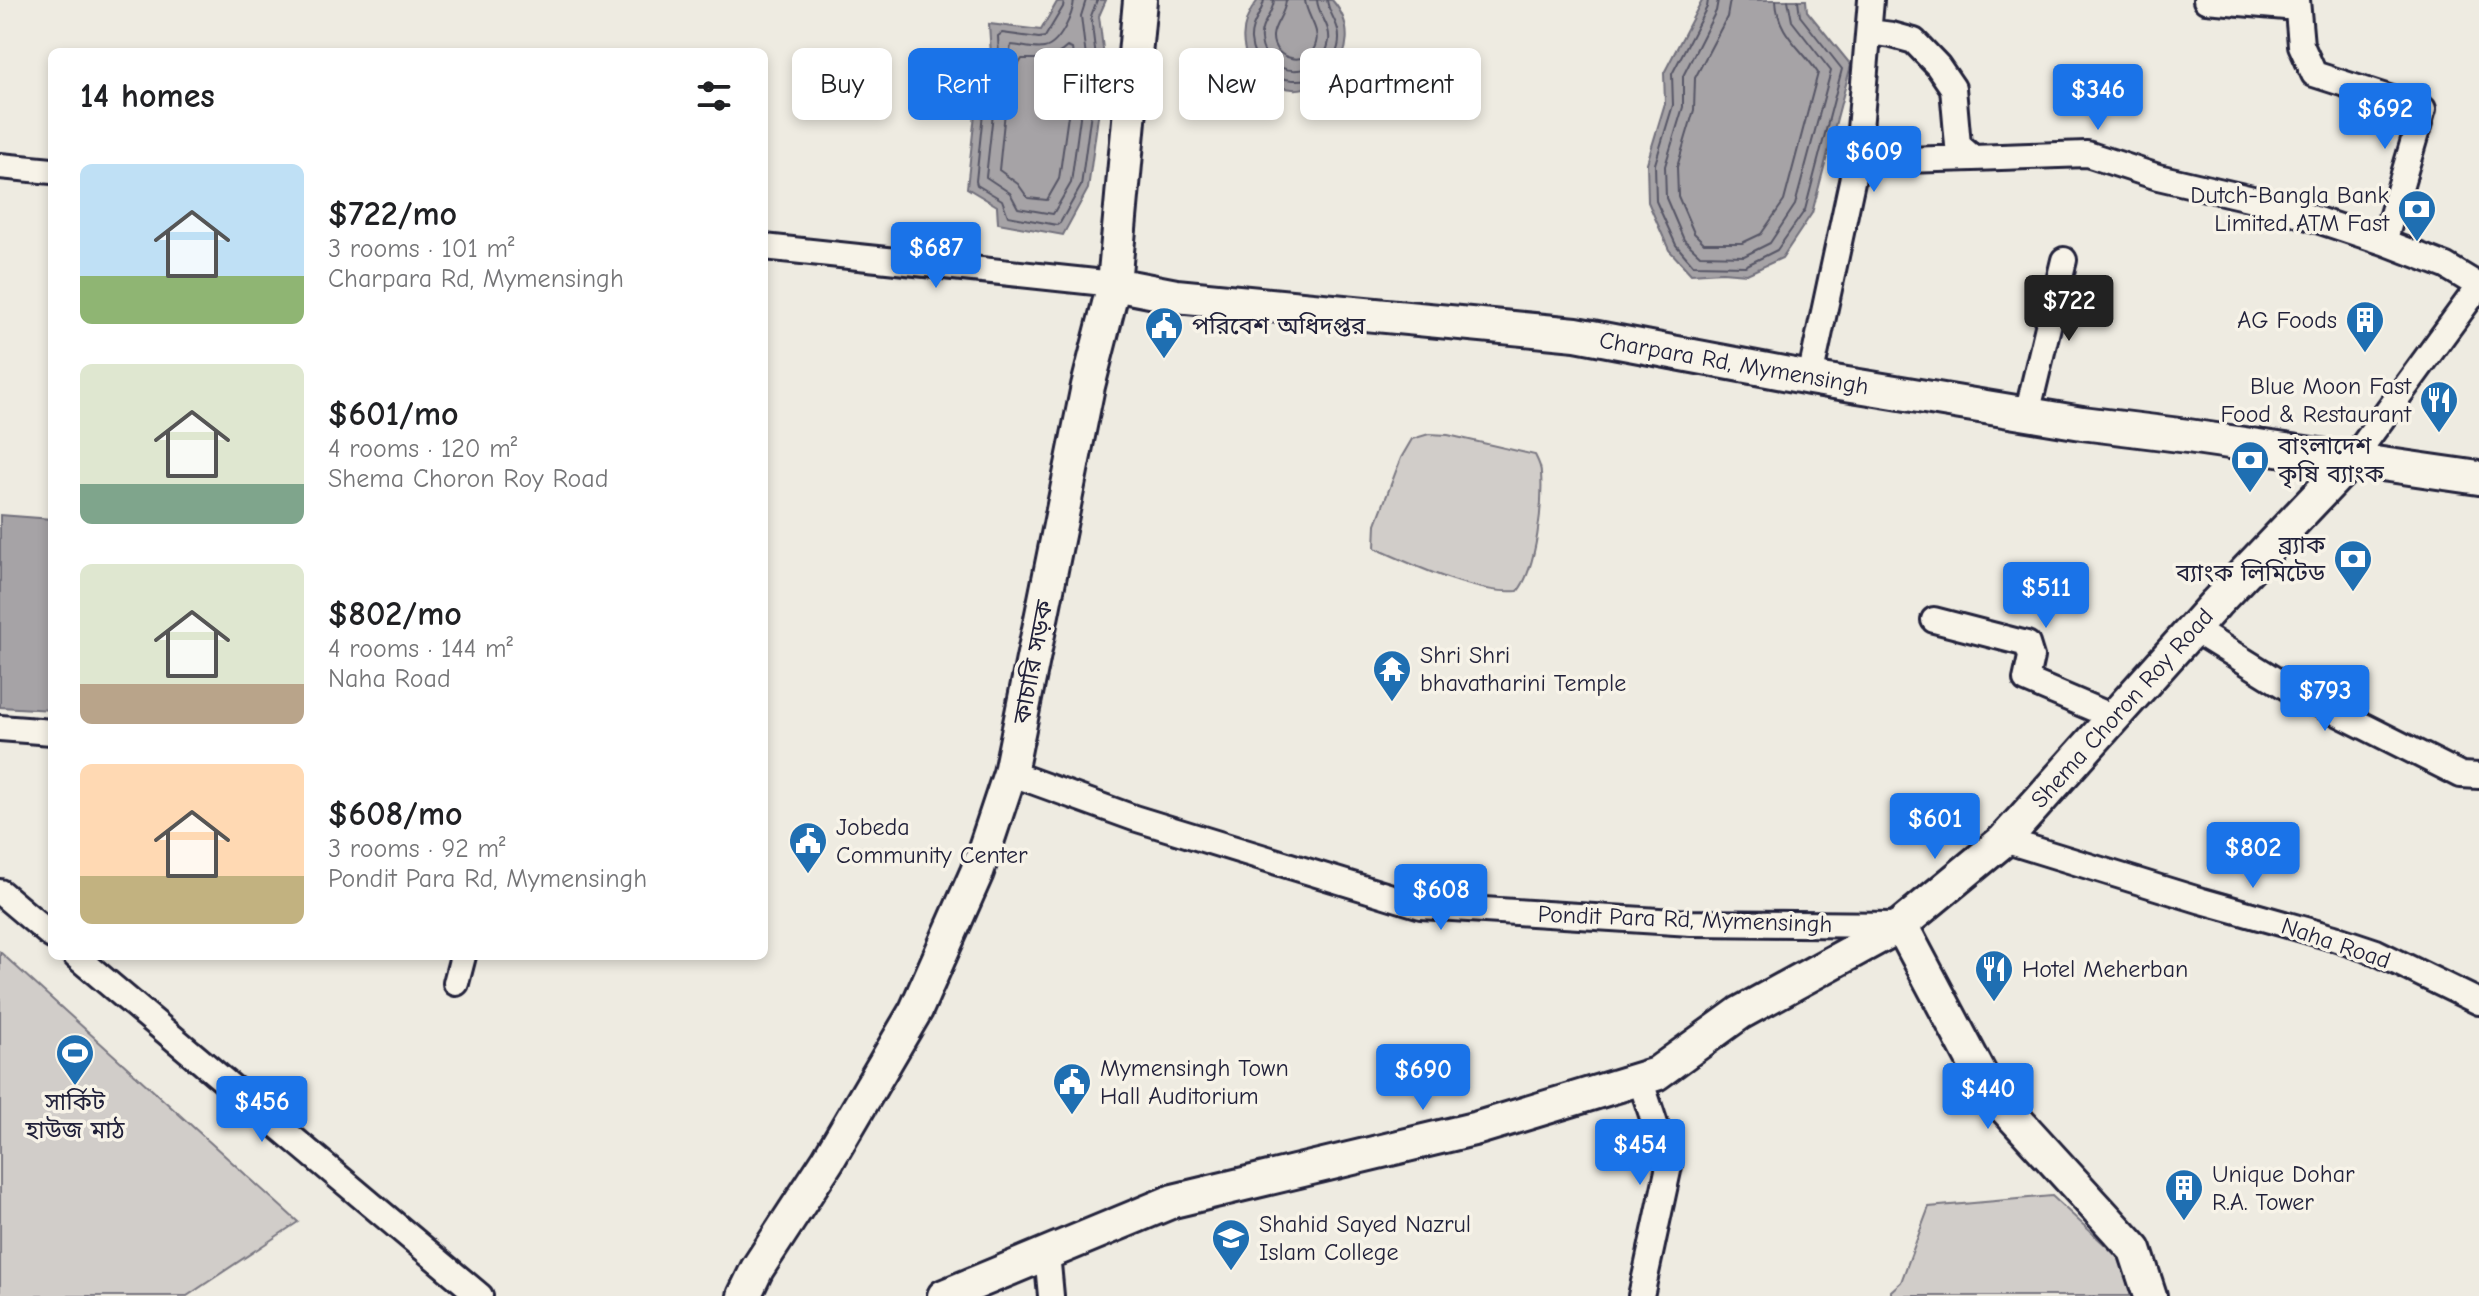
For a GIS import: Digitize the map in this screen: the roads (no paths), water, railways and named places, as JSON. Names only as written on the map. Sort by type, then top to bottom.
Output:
[{"type":"main road","name":"কাচারি সড়ক","points":[[752,1287],[916,1010],[977,872],[1010,773],[1088,386],[1114,284],[1140,0]]},
{"type":"main road","name":"Charpara Rd, Mymensingh","points":[[1114,284],[1176,296],[1576,334],[1810,378],[2027,414],[2479,478]]},
{"type":"main road","name":"Shema Choron Roy Road","points":[[953,1294],[1173,1201],[1478,1128],[1656,1074],[1740,1013],[1901,925],[2004,840],[2193,629],[2352,460]]},
{"type":"main road","points":[[1901,925],[1988,1089],[2135,1250],[2150,1296]]},
{"type":"street","points":[[1810,378],[1858,153],[1871,0]]},
{"type":"street","points":[[2206,0],[2297,4],[2301,45],[2314,74],[2423,109],[2384,242]]},
{"type":"street","points":[[1869,32],[1914,41],[1938,66],[1953,88],[1958,145],[1973,158]]},
{"type":"street","points":[[1858,153],[1904,160],[2087,154],[2158,177],[2257,200],[2384,242],[2446,266],[2479,286],[2352,460]]},
{"type":"street","points":[[0,166],[48,171]]},
{"type":"street","points":[[768,247],[1114,284]]},
{"type":"street","points":[[2027,414],[2064,260]]},
{"type":"street","points":[[1934,620],[2027,644],[2031,657],[2026,680],[2113,717]]},
{"type":"street","points":[[2193,629],[2288,688],[2461,775],[2479,776]]},
{"type":"street","points":[[0,728],[48,732]]},
{"type":"street","name":"Pondit Para Rd, Mymensingh","points":[[1010,773],[1134,818],[1421,906],[1691,923],[1901,925]]},
{"type":"street","name":"Naha Road","points":[[2004,840],[2376,952],[2479,1002]]},
{"type":"street","points":[[0,892],[48,933]]},
{"type":"street","points":[[81,960],[480,1296]]},
{"type":"street","points":[[456,983],[462,960]]},
{"type":"street","points":[[1640,1079],[1669,1166],[1641,1296]]},
{"type":"street","points":[[1047,1253],[1051,1296]]},
{"type":"water","points":[[1106,0],[1099,16],[1103,48],[1034,48],[1034,120],[1098,120],[1088,189],[1063,235],[998,223],[997,206],[967,188],[974,120],[1018,120],[1018,48],[991,48],[989,24],[1041,30],[1057,2]]},
{"type":"water","points":[[1258,0],[1332,0],[1344,19],[1347,39],[1344,48],[1300,48],[1300,89],[1284,87],[1284,48],[1245,48],[1244,30],[1250,11]]},
{"type":"water","points":[[1702,0],[1806,0],[1807,11],[1851,65],[1812,213],[1782,258],[1747,274],[1691,274],[1669,250],[1648,202],[1647,163],[1665,103],[1664,73]]},
{"type":"water","points":[[0,515],[48,519],[48,710],[0,707]]},
{"type":"place","name":"Dutch-Bangla Bank Limited ATM Fast","points":[[2417,243]]},
{"type":"place","name":"AG Foods","points":[[2365,354]]},
{"type":"place","name":"পরিবেশ অধিদপ্তর","points":[[1164,360]]},
{"type":"place","name":"Blue Moon Fast Food & Restaurant","points":[[2439,434]]},
{"type":"place","name":"বাংলাদেশ কৃষি ব্যাংক","points":[[2250,494]]},
{"type":"place","name":"ব্র্যাক ব্যাংক লিমিটেড","points":[[2353,593]]},
{"type":"place","name":"Shri Shri bhavatharini Temple","points":[[1392,703]]},
{"type":"place","name":"Jobeda Community Center","points":[[808,875]]},
{"type":"place","name":"Hotel Meherban","points":[[1994,1003]]},
{"type":"place","name":"সার্কিট হাউজ মাঠ","points":[[75,1087]]},
{"type":"place","name":"Mymensingh Town Hall Auditorium","points":[[1072,1116]]},
{"type":"place","name":"Unique Dohar R.A. Tower","points":[[2184,1222]]},
{"type":"place","name":"Shahid Sayed Nazrul Islam College","points":[[1231,1272]]}]
